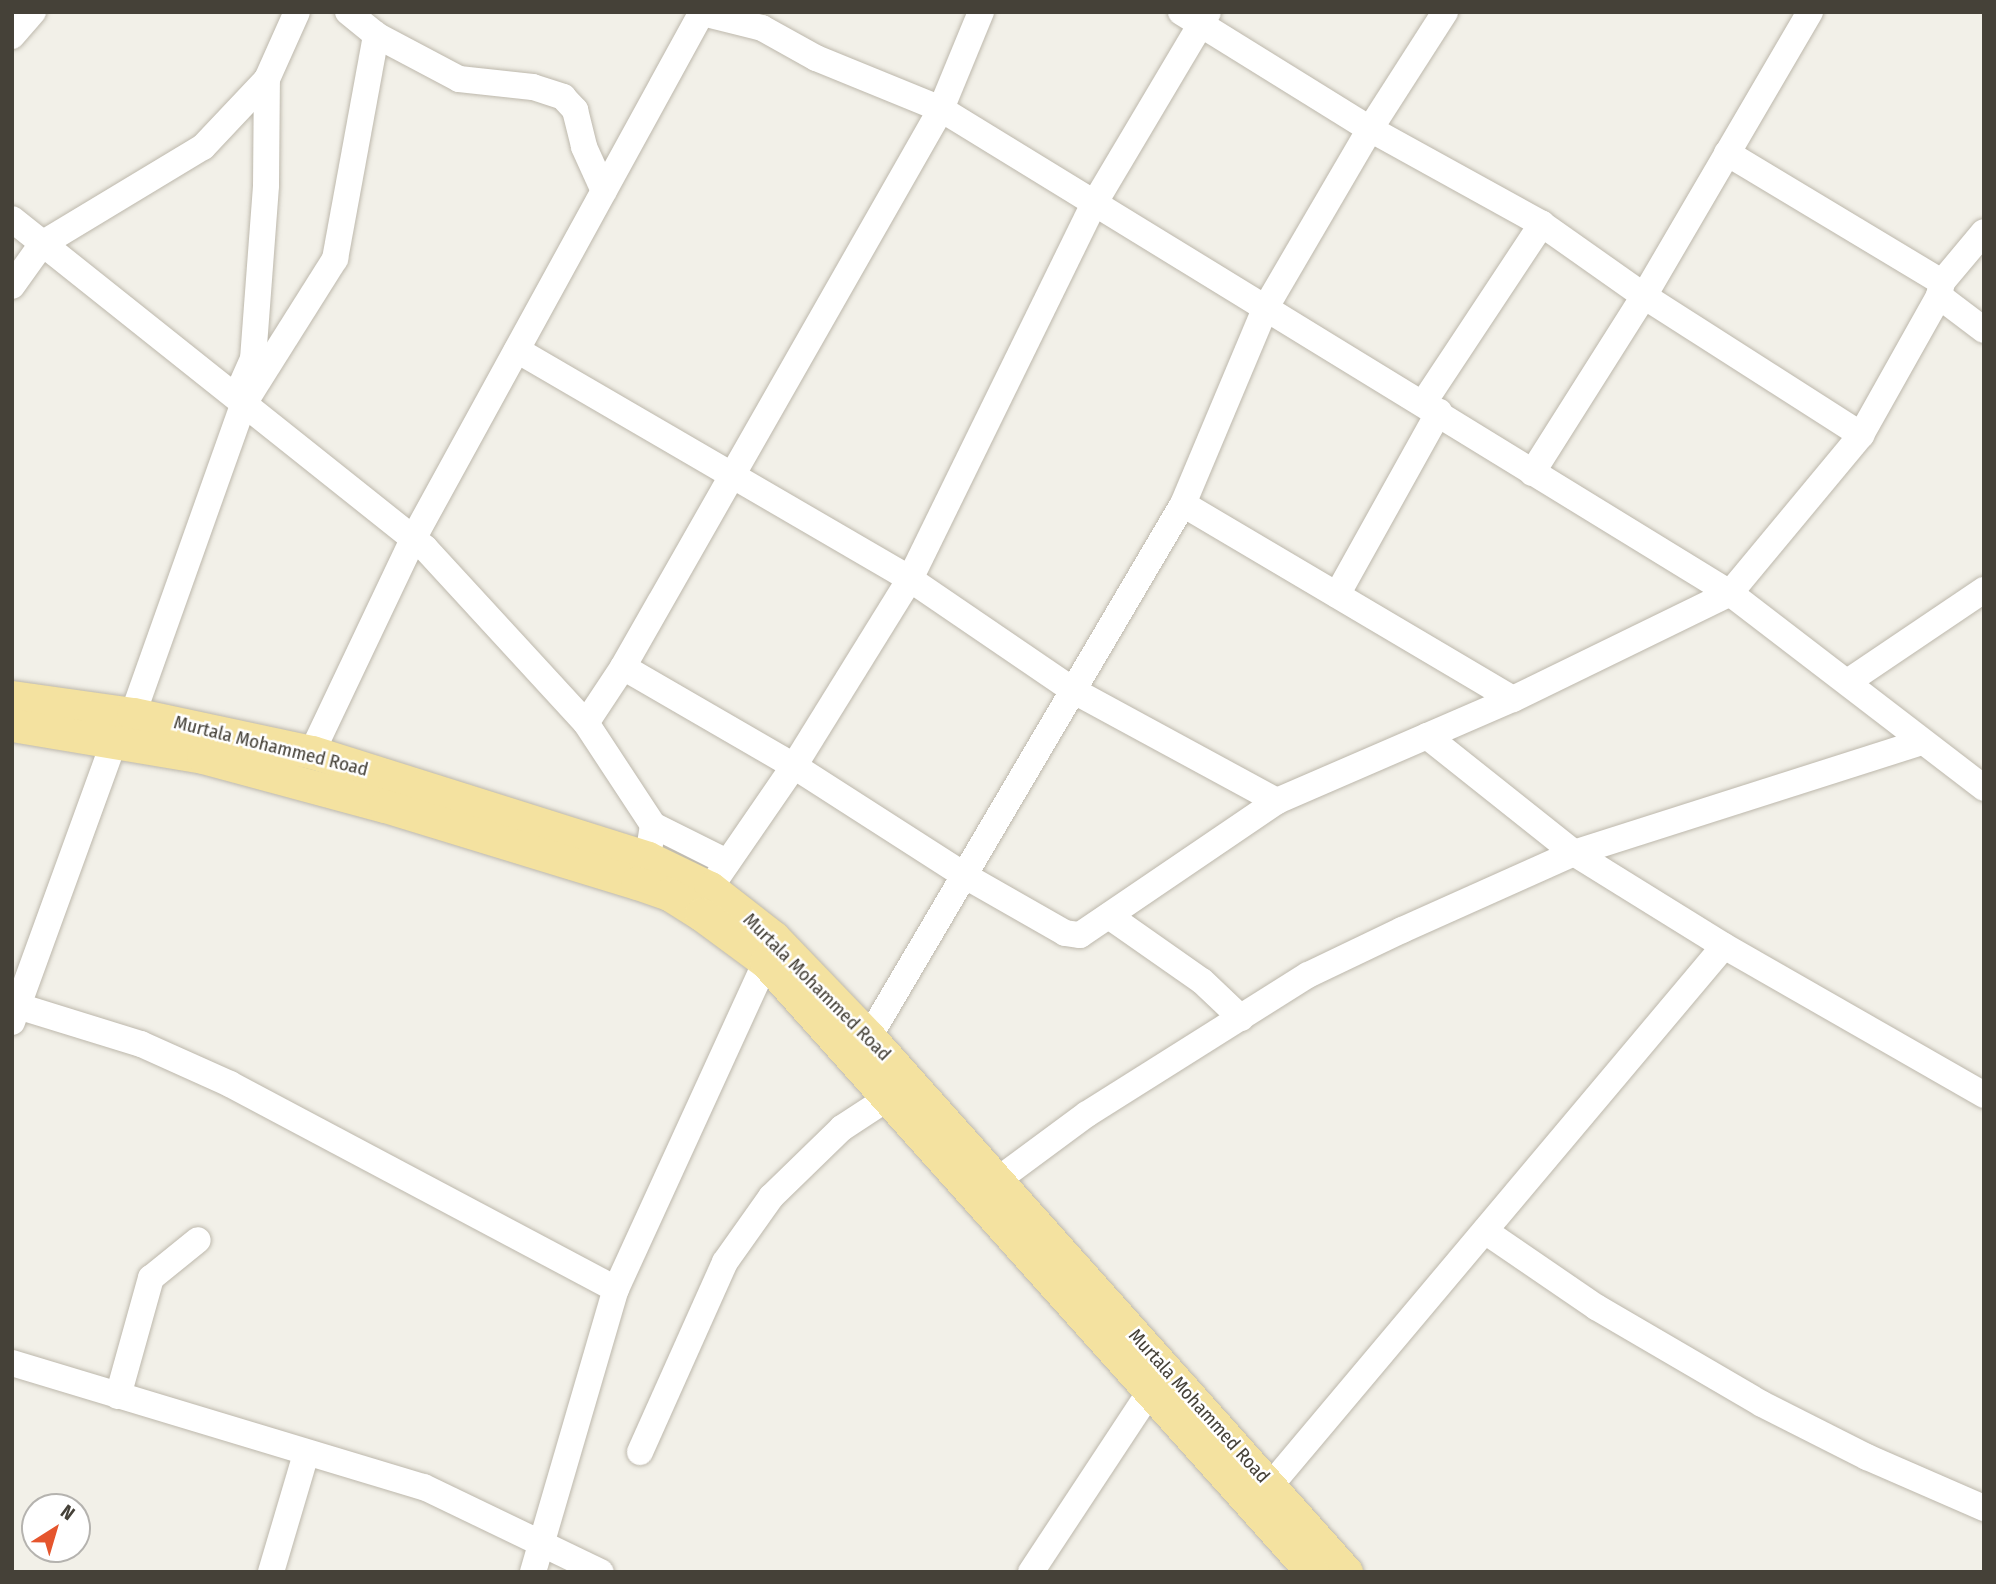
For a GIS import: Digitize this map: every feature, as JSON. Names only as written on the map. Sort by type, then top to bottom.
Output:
[{"type":"main road","name":"Murtala Mohammed Road","points":[[12,697],[133,714],[312,752],[648,858],[718,875],[888,1098],[1312,1572]]},
{"type":"main road","name":"Murtala Mohammed Road","points":[[12,725],[114,741],[229,764],[669,894],[808,990],[869,1037],[1346,1572]]},
{"type":"street","points":[[12,36],[33,12]]},
{"type":"street","points":[[12,285],[42,244],[203,147],[267,79],[297,12]]},
{"type":"street","points":[[312,752],[414,539],[702,12],[762,28],[816,58],[941,109],[1431,407],[1532,473],[1730,593],[1849,681],[1921,742],[1984,788]]},
{"type":"street","points":[[586,723],[624,667],[730,473],[941,109],[981,12]]},
{"type":"street","points":[[869,1037],[967,877],[1183,505],[1266,307],[1370,129],[1445,12]]},
{"type":"street","points":[[1532,473],[1644,296],[1810,12]]},
{"type":"street","points":[[12,219],[414,539],[586,723],[653,825],[718,875],[794,766],[910,579],[1094,204],[1197,16],[1370,129],[1542,224],[1644,296],[1861,435]]},
{"type":"street","points":[[239,401],[335,260],[363,21],[459,79],[533,87],[563,97],[575,110],[584,147],[604,191]]},
{"type":"street","points":[[133,714],[253,359],[266,185],[267,79]]},
{"type":"street","points":[[1727,153],[1940,289],[1984,330]]},
{"type":"street","points":[[1337,595],[1431,407],[1542,224]]},
{"type":"street","points":[[624,667],[794,766],[967,877],[1065,933],[1080,935],[1277,802],[1513,698],[1730,593],[1861,435],[1940,289],[1984,232]]},
{"type":"street","points":[[517,350],[910,579],[1074,691],[1277,802]]},
{"type":"street","points":[[1183,505],[1513,698]]},
{"type":"street","points":[[1849,681],[1984,590]]},
{"type":"street","points":[[1427,736],[1574,853],[1724,946],[1984,1095]]},
{"type":"street","points":[[114,741],[15,1014],[141,1044],[230,1084],[616,1289]]},
{"type":"street","points":[[999,1180],[1087,1114],[1308,975],[1574,853],[1921,742]]},
{"type":"street","points":[[648,858],[653,825]]},
{"type":"street","points":[[1109,916],[1202,981],[1241,1018]]},
{"type":"street","points":[[1270,1486],[1724,946]]},
{"type":"street","points":[[533,1572],[539,1541],[616,1289],[766,962]]},
{"type":"street","points":[[640,1451],[725,1262],[763,1208],[842,1128],[888,1098]]},
{"type":"street","points":[[1485,1231],[1596,1307],[1762,1404],[1867,1457],[1984,1508]]},
{"type":"street","points":[[118,1396],[151,1278],[198,1240]]},
{"type":"street","points":[[12,1363],[306,1454],[424,1487],[601,1572]]},
{"type":"street","points":[[1031,1572],[1150,1390]]},
{"type":"street","points":[[271,1572],[306,1454]]}]
